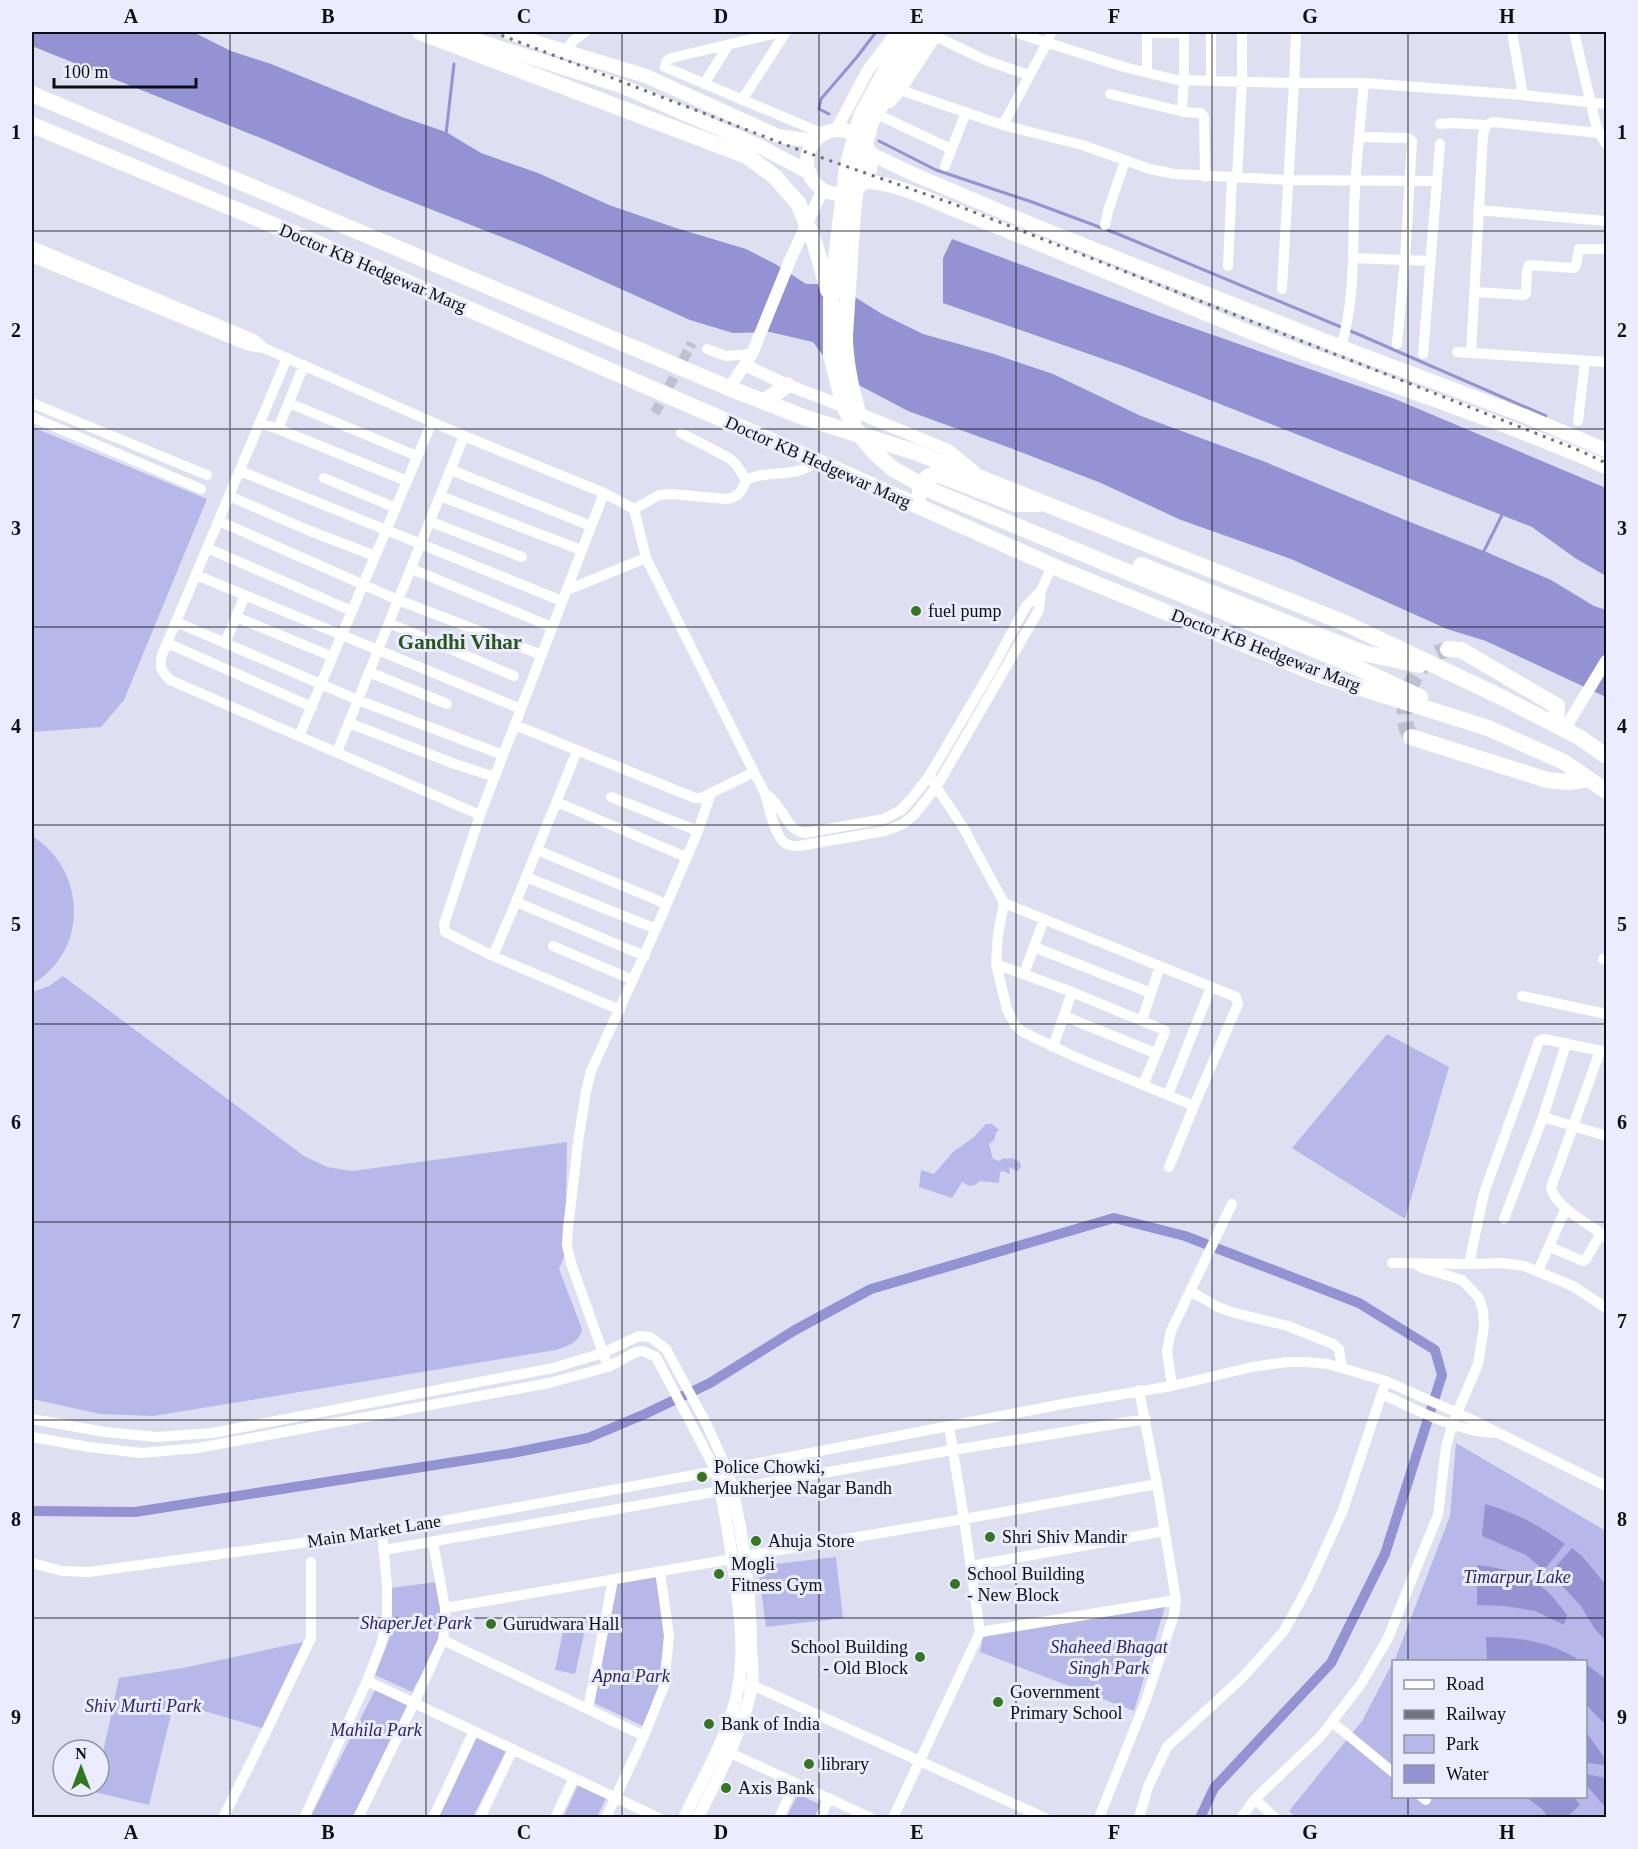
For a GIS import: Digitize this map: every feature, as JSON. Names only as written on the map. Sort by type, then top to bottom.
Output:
[{"type":"highway","points":[[420,32],[573,88],[747,156],[775,177],[798,202],[815,244],[831,300]]},
{"type":"highway","points":[[900,32],[891,61],[861,116],[847,167],[831,300],[831,355],[844,406],[856,430],[873,451],[893,469],[937,493],[1325,646],[1445,670]]},
{"type":"highway","points":[[934,33],[901,72],[871,122],[858,172],[853,212],[845,355],[858,411],[868,428],[894,457],[910,469],[962,494],[1325,646],[1488,728]]},
{"type":"highway","name":"Doctor KB Hedgewar Marg","points":[[32,94],[729,388],[806,418],[915,452],[1345,623],[1560,727],[1606,756]]},
{"type":"highway","name":"Doctor KB Hedgewar Marg","points":[[32,125],[307,239],[1052,566],[1320,675],[1488,728],[1564,762],[1606,791]]},
{"type":"highway","points":[[764,402],[787,386]]},
{"type":"highway","points":[[924,508],[920,498],[923,481],[937,474],[1015,504],[1046,503]]},
{"type":"highway","points":[[1448,649],[1461,650],[1557,706],[1560,727]]},
{"type":"highway","points":[[1412,737],[1547,780],[1568,782],[1589,779]]},
{"type":"main road","points":[[458,32],[621,86],[761,147],[810,173]]},
{"type":"main road","points":[[508,32],[646,76],[778,136],[825,135],[849,131],[860,137],[871,159],[870,171],[864,182],[854,190],[842,194],[830,192],[819,186],[810,173],[807,165],[808,152],[825,135]]},
{"type":"main road","points":[[868,150],[913,174],[1031,224],[1344,336],[1606,450]]},
{"type":"main road","points":[[864,182],[876,182],[898,189],[1013,233],[1248,332],[1489,419],[1606,467]]},
{"type":"street","points":[[536,32],[548,46]]},
{"type":"street","points":[[565,51],[585,32]]},
{"type":"street","points":[[781,32],[671,58],[665,64],[666,68],[825,135],[868,70],[900,32],[924,53]]},
{"type":"street","points":[[742,100],[786,32]]},
{"type":"street","points":[[1014,32],[1049,36],[1124,67],[1184,80],[1364,83],[1606,104]]},
{"type":"street","points":[[1147,72],[1147,32],[1184,32],[1183,106],[1179,110]]},
{"type":"street","points":[[1211,32],[1211,81]]},
{"type":"street","points":[[1228,266],[1242,81],[1242,32]]},
{"type":"street","points":[[1282,289],[1296,32]]},
{"type":"street","points":[[1512,32],[1523,95]]},
{"type":"street","points":[[1574,32],[1599,133],[1606,144]]},
{"type":"street","points":[[868,150],[880,117],[924,53],[934,33],[985,60],[1029,75]]},
{"type":"street","points":[[1003,124],[1049,36]]},
{"type":"street","points":[[704,84],[729,44]]},
{"type":"street","points":[[1344,336],[1353,258],[1354,211],[1364,83]]},
{"type":"street","points":[[900,90],[1003,124],[1082,145],[1150,169],[1174,174],[1288,180],[1437,181]]},
{"type":"street","points":[[1110,94],[1183,112],[1201,113],[1204,117],[1205,177]]},
{"type":"street","points":[[945,166],[966,112]]},
{"type":"street","points":[[880,117],[951,149]]},
{"type":"street","points":[[1440,124],[1485,125],[1493,122],[1599,133]]},
{"type":"street","points":[[1471,353],[1485,125]]},
{"type":"street","points":[[1359,137],[1410,139],[1413,145],[1397,344]]},
{"type":"street","points":[[1423,354],[1440,144]]},
{"type":"street","points":[[1105,225],[1125,161]]},
{"type":"street","points":[[729,388],[752,354],[791,258],[823,189]]},
{"type":"street","points":[[1478,210],[1606,221]]},
{"type":"street","points":[[32,246],[254,339],[264,348]]},
{"type":"street","points":[[1474,292],[1524,295],[1527,293],[1529,265],[1574,268],[1580,249],[1606,249]]},
{"type":"street","points":[[32,257],[249,346],[264,348],[464,436],[604,492],[634,509],[646,558],[754,772],[780,838],[789,845],[799,846],[885,831],[903,824],[915,814],[937,786],[1039,610],[1041,591],[1052,566]]},
{"type":"street","points":[[1353,258],[1430,261]]},
{"type":"street","points":[[707,349],[726,356],[752,354]]},
{"type":"street","points":[[1457,352],[1606,363]]},
{"type":"street","points":[[287,358],[167,644],[160,664],[161,672],[170,680],[480,815]]},
{"type":"street","points":[[1578,421],[1585,362]]},
{"type":"street","points":[[745,365],[787,386],[948,450],[982,478]]},
{"type":"street","points":[[278,429],[304,366]]},
{"type":"street","points":[[32,403],[207,476]]},
{"type":"street","points":[[289,403],[417,456]]},
{"type":"street","points":[[32,417],[201,489]]},
{"type":"street","points":[[299,736],[432,422]]},
{"type":"street","points":[[259,423],[407,481]]},
{"type":"street","points":[[681,433],[729,458],[736,464],[746,480]]},
{"type":"street","points":[[337,752],[464,436]]},
{"type":"street","points":[[746,480],[766,474],[805,470],[817,461]]},
{"type":"street","points":[[451,470],[591,526]]},
{"type":"street","points":[[240,471],[562,601]]},
{"type":"street","points":[[324,478],[396,508]]},
{"type":"street","points":[[634,509],[659,495],[672,494],[725,500],[733,498],[740,495],[746,480]]},
{"type":"street","points":[[604,492],[480,815],[444,928],[447,934],[493,956],[620,1010]]},
{"type":"street","points":[[229,496],[375,556]]},
{"type":"street","points":[[440,496],[581,550]]},
{"type":"street","points":[[219,521],[398,600],[542,655]]},
{"type":"street","points":[[431,522],[522,557]]},
{"type":"street","points":[[207,548],[352,611]]},
{"type":"street","points":[[567,590],[646,558]]},
{"type":"street","points":[[412,569],[552,627]]},
{"type":"street","points":[[196,575],[521,709]]},
{"type":"street","points":[[764,793],[774,801],[794,830],[805,833],[884,819],[901,810],[929,776],[991,671],[1026,606],[1041,591]]},
{"type":"street","points":[[225,643],[245,595]]},
{"type":"street","points":[[236,617],[333,657]]},
{"type":"street","points":[[176,622],[358,700],[503,755]]},
{"type":"street","points":[[389,623],[514,676]]},
{"type":"street","points":[[167,644],[312,707]]},
{"type":"street","points":[[1560,727],[1579,705],[1606,661]]},
{"type":"street","points":[[369,672],[447,704]]},
{"type":"street","points":[[349,723],[495,777]]},
{"type":"street","points":[[515,725],[695,798],[701,798],[754,772]]},
{"type":"street","points":[[493,956],[577,751]]},
{"type":"street","points":[[929,776],[963,827],[1004,903],[998,934],[996,964],[1010,1018],[1015,1025],[1023,1032],[1053,1047],[1194,1107]]},
{"type":"street","points":[[608,1367],[571,1263],[567,1245],[586,1092],[598,1055],[645,956],[698,831],[711,793]]},
{"type":"street","points":[[611,797],[698,831]]},
{"type":"street","points":[[557,802],[686,858]]},
{"type":"street","points":[[537,850],[666,904]]},
{"type":"street","points":[[526,877],[656,929]]},
{"type":"street","points":[[516,902],[645,956]]},
{"type":"street","points":[[1004,903],[1236,997],[1238,1004],[1169,1167]]},
{"type":"street","points":[[1024,974],[1044,919]]},
{"type":"street","points":[[553,946],[633,980]]},
{"type":"street","points":[[1034,947],[1151,993]]},
{"type":"street","points":[[996,964],[1164,1030],[1143,1085]]},
{"type":"street","points":[[1142,1020],[1160,966]]},
{"type":"street","points":[[1168,1095],[1211,987]]},
{"type":"street","points":[[1053,1047],[1072,992]]},
{"type":"street","points":[[1522,996],[1606,1014]]},
{"type":"street","points":[[1064,1016],[1155,1053]]},
{"type":"street","points":[[1469,1264],[1484,1192],[1537,1044],[1541,1039],[1603,1052],[1551,1188],[1553,1194],[1566,1208],[1604,1235],[1583,1261],[1550,1247]]},
{"type":"street","points":[[1504,1219],[1543,1117],[1566,1044]]},
{"type":"street","points":[[1543,1117],[1606,1136]]},
{"type":"street","points":[[1172,1386],[1167,1351],[1168,1340],[1232,1204]]},
{"type":"street","points":[[1538,1270],[1566,1208]]},
{"type":"street","points":[[1392,1263],[1502,1263],[1524,1266],[1573,1286],[1606,1308]]},
{"type":"street","points":[[1241,1818],[1255,1799],[1320,1737],[1361,1684],[1388,1638],[1438,1515],[1448,1423],[1457,1412],[1478,1364],[1484,1327],[1483,1311],[1479,1298],[1462,1280],[1416,1264]]},
{"type":"street","points":[[1191,1288],[1218,1307],[1288,1326],[1333,1344],[1339,1349],[1342,1368]]},
{"type":"street","points":[[32,1419],[105,1432],[156,1437],[212,1432],[553,1368],[603,1353],[639,1336],[650,1337],[666,1349],[703,1418],[727,1491],[751,1621],[752,1685],[723,1750],[698,1818]]},
{"type":"street","points":[[658,1361],[666,1349]]},
{"type":"street","points":[[32,1437],[141,1453],[198,1448],[549,1383],[608,1367],[636,1352],[643,1351],[658,1361],[692,1424],[721,1470]]},
{"type":"street","name":"Main Market Lane","points":[[32,1563],[62,1571],[89,1572],[382,1532],[1139,1390],[1172,1386],[1252,1367],[1287,1362],[1328,1364],[1407,1389],[1606,1486]]},
{"type":"street","points":[[1139,1818],[1148,1787],[1167,1747],[1244,1676],[1284,1631],[1309,1585],[1342,1510],[1386,1381]]},
{"type":"street","points":[[1099,1818],[1146,1700],[1174,1615],[1176,1600],[1166,1531],[1139,1390]]},
{"type":"street","points":[[1382,1394],[1448,1423],[1483,1432],[1500,1433]]},
{"type":"street","points":[[384,1550],[953,1450],[1146,1419]]},
{"type":"street","points":[[893,1818],[980,1632],[949,1426]]},
{"type":"street","points":[[445,1608],[1157,1484]]},
{"type":"street","points":[[971,1566],[1166,1531]]},
{"type":"street","points":[[304,1818],[368,1681],[381,1645],[387,1619],[387,1586],[382,1532]]},
{"type":"street","points":[[358,1818],[443,1640],[447,1625],[433,1542]]},
{"type":"street","points":[[684,1818],[723,1750],[738,1688],[740,1621],[738,1558]]},
{"type":"street","points":[[223,1818],[311,1638],[311,1562]]},
{"type":"street","points":[[606,1818],[644,1736],[664,1686],[669,1636],[660,1571]]},
{"type":"street","points":[[588,1709],[613,1580]]},
{"type":"street","points":[[980,1632],[1176,1600]]},
{"type":"street","points":[[443,1640],[644,1736]]},
{"type":"street","points":[[368,1681],[659,1818]]},
{"type":"street","points":[[738,1688],[752,1685],[1045,1818]]},
{"type":"street","points":[[1332,1722],[1392,1771]]},
{"type":"street","points":[[433,1818],[474,1731]]},
{"type":"street","points":[[480,1818],[513,1749]]},
{"type":"street","points":[[723,1750],[795,1783],[812,1795],[829,1798],[871,1818]]},
{"type":"street","points":[[555,1818],[574,1778]]},
{"type":"street","points":[[779,1818],[795,1783]]},
{"type":"street","points":[[820,1818],[829,1798]]},
{"type":"street","points":[[1255,1799],[1275,1818]]},
{"type":"green space","points":[[32,427],[207,499],[124,700],[101,727],[32,732]]},
{"type":"green space","points":[[32,836],[50,851],[63,869],[71,889],[74,910],[72,932],[64,952],[51,970],[32,984]]},
{"type":"green space","points":[[63,976],[304,1156],[327,1167],[352,1171],[567,1142],[565,1254],[559,1269],[582,1329],[579,1337],[569,1345],[556,1350],[153,1416],[100,1414],[32,1399],[32,992],[49,986]]},
{"type":"green space","points":[[1387,1034],[1449,1067],[1405,1219],[1292,1148]]},
{"type":"green space","points":[[986,1124],[992,1124],[999,1130],[989,1144],[993,1159],[1000,1161],[1003,1158],[1012,1158],[1020,1162],[1021,1167],[1017,1171],[1009,1167],[1010,1174],[1000,1172],[999,1183],[980,1181],[969,1186],[962,1182],[952,1198],[919,1187],[921,1170],[934,1174],[953,1152],[974,1137]]},
{"type":"green space","name":"Timarpur Lake","points":[[1456,1443],[1606,1531],[1606,1817],[1297,1818],[1289,1811],[1362,1721],[1392,1664],[1392,1798],[1587,1798],[1587,1660],[1395,1660],[1450,1516]]},
{"type":"green space","points":[[836,1557],[843,1618],[766,1627],[758,1566]]},
{"type":"green space","name":"Apna Park","points":[[657,1577],[665,1638],[661,1685],[643,1726],[594,1703],[617,1584]]},
{"type":"green space","name":"ShaperJet Park","points":[[437,1582],[442,1626],[430,1660],[412,1692],[375,1675],[391,1634],[391,1588]]},
{"type":"green space","name":"Shaheed Bhagat Singh Park","points":[[1165,1607],[1134,1711],[980,1652],[983,1637]]},
{"type":"green space","points":[[566,1617],[587,1621],[575,1674],[555,1670]]},
{"type":"green space","name":"Shiv Murti Park","points":[[303,1642],[262,1728],[174,1702],[149,1805],[111,1796],[111,1738],[106,1738],[119,1678],[183,1668]]},
{"type":"green space","name":"Mahila Park","points":[[375,1690],[409,1705],[353,1817],[310,1818]]},
{"type":"green space","points":[[476,1736],[506,1751],[473,1817],[437,1818]]},
{"type":"green space","points":[[578,1785],[606,1798],[597,1817],[563,1818]]},
{"type":"green space","points":[[798,1794],[821,1805],[815,1817],[786,1818]]},
{"type":"water","points":[[32,32],[193,32],[231,51],[271,64],[402,117],[446,132],[481,153],[538,173],[609,205],[746,249],[806,284],[834,284],[882,314],[923,334],[1053,374],[1141,416],[1263,461],[1484,551],[1551,580],[1594,606],[1606,610],[1606,697],[1486,641],[1447,629],[1291,559],[1181,520],[1101,483],[908,411],[836,373],[813,342],[770,332],[733,333],[690,320],[527,247],[379,189],[268,141],[32,46]]},
{"type":"water","points":[[952,239],[1162,317],[1395,399],[1606,488],[1606,576],[1575,558],[1532,527],[1126,367],[943,303],[943,258]]},
{"type":"water","points":[[1485,1504],[1527,1520],[1565,1544],[1544,1570],[1526,1555],[1482,1536]]},
{"type":"water","points":[[1572,1548],[1582,1556],[1606,1585],[1606,1641],[1594,1628],[1581,1606],[1550,1573]]},
{"type":"water","points":[[1477,1565],[1515,1573],[1540,1586],[1551,1595],[1567,1615],[1564,1625],[1535,1611],[1505,1606],[1477,1605]]},
{"type":"water","points":[[1486,1637],[1535,1642],[1559,1649],[1579,1660],[1487,1660]]},
{"type":"water","points":[[1587,1665],[1606,1679],[1606,1725],[1587,1706]]},
{"type":"water","points":[[1587,1733],[1606,1760],[1606,1765],[1587,1763]]},
{"type":"water","points":[[1587,1774],[1606,1778],[1606,1808],[1587,1786]]},
{"type":"water","points":[[1527,1798],[1575,1798],[1580,1805],[1567,1817],[1548,1817],[1542,1809]]},
{"type":"waterway","points":[[829,114],[819,109],[821,99],[876,32]]},
{"type":"waterway","points":[[446,134],[454,64]]},
{"type":"waterway","points":[[879,141],[936,170],[1118,234],[1546,416]]},
{"type":"waterway","points":[[1483,553],[1503,513]]},
{"type":"waterway","points":[[32,1511],[135,1512],[512,1453],[588,1438],[710,1383],[795,1330],[871,1289],[1114,1218],[1185,1236],[1359,1303],[1435,1350],[1442,1375],[1385,1554],[1331,1663],[1214,1788],[1200,1818]]},
{"type":"tunnel","points":[[655,413],[692,343]]},
{"type":"tunnel","points":[[1411,737],[1406,727],[1405,706],[1412,683],[1417,673],[1431,657],[1448,649]]},
{"type":"railway","points":[[493,32],[794,148],[951,203],[1581,451],[1606,463]]},
{"type":"place","name":"fuel pump","points":[[916,611]]},
{"type":"place","name":"Police Chowki, Mukherjee Nagar Bandh","points":[[702,1477]]},
{"type":"place","name":"Shri Shiv Mandir","points":[[990,1537]]},
{"type":"place","name":"Ahuja Store","points":[[756,1541]]},
{"type":"place","name":"Mogli Fitness Gym","points":[[719,1574]]},
{"type":"place","name":"School Building - New Block","points":[[955,1584]]},
{"type":"place","name":"Gurudwara Hall","points":[[491,1624]]},
{"type":"place","name":"School Building - Old Block","points":[[920,1657]]},
{"type":"place","name":"Government Primary School","points":[[998,1702]]},
{"type":"place","name":"Bank of India","points":[[709,1724]]},
{"type":"place","name":"library","points":[[809,1764]]},
{"type":"place","name":"Axis Bank","points":[[726,1788]]},
{"type":"district","name":"Gandhi Vihar","points":[[460,642]]}]
